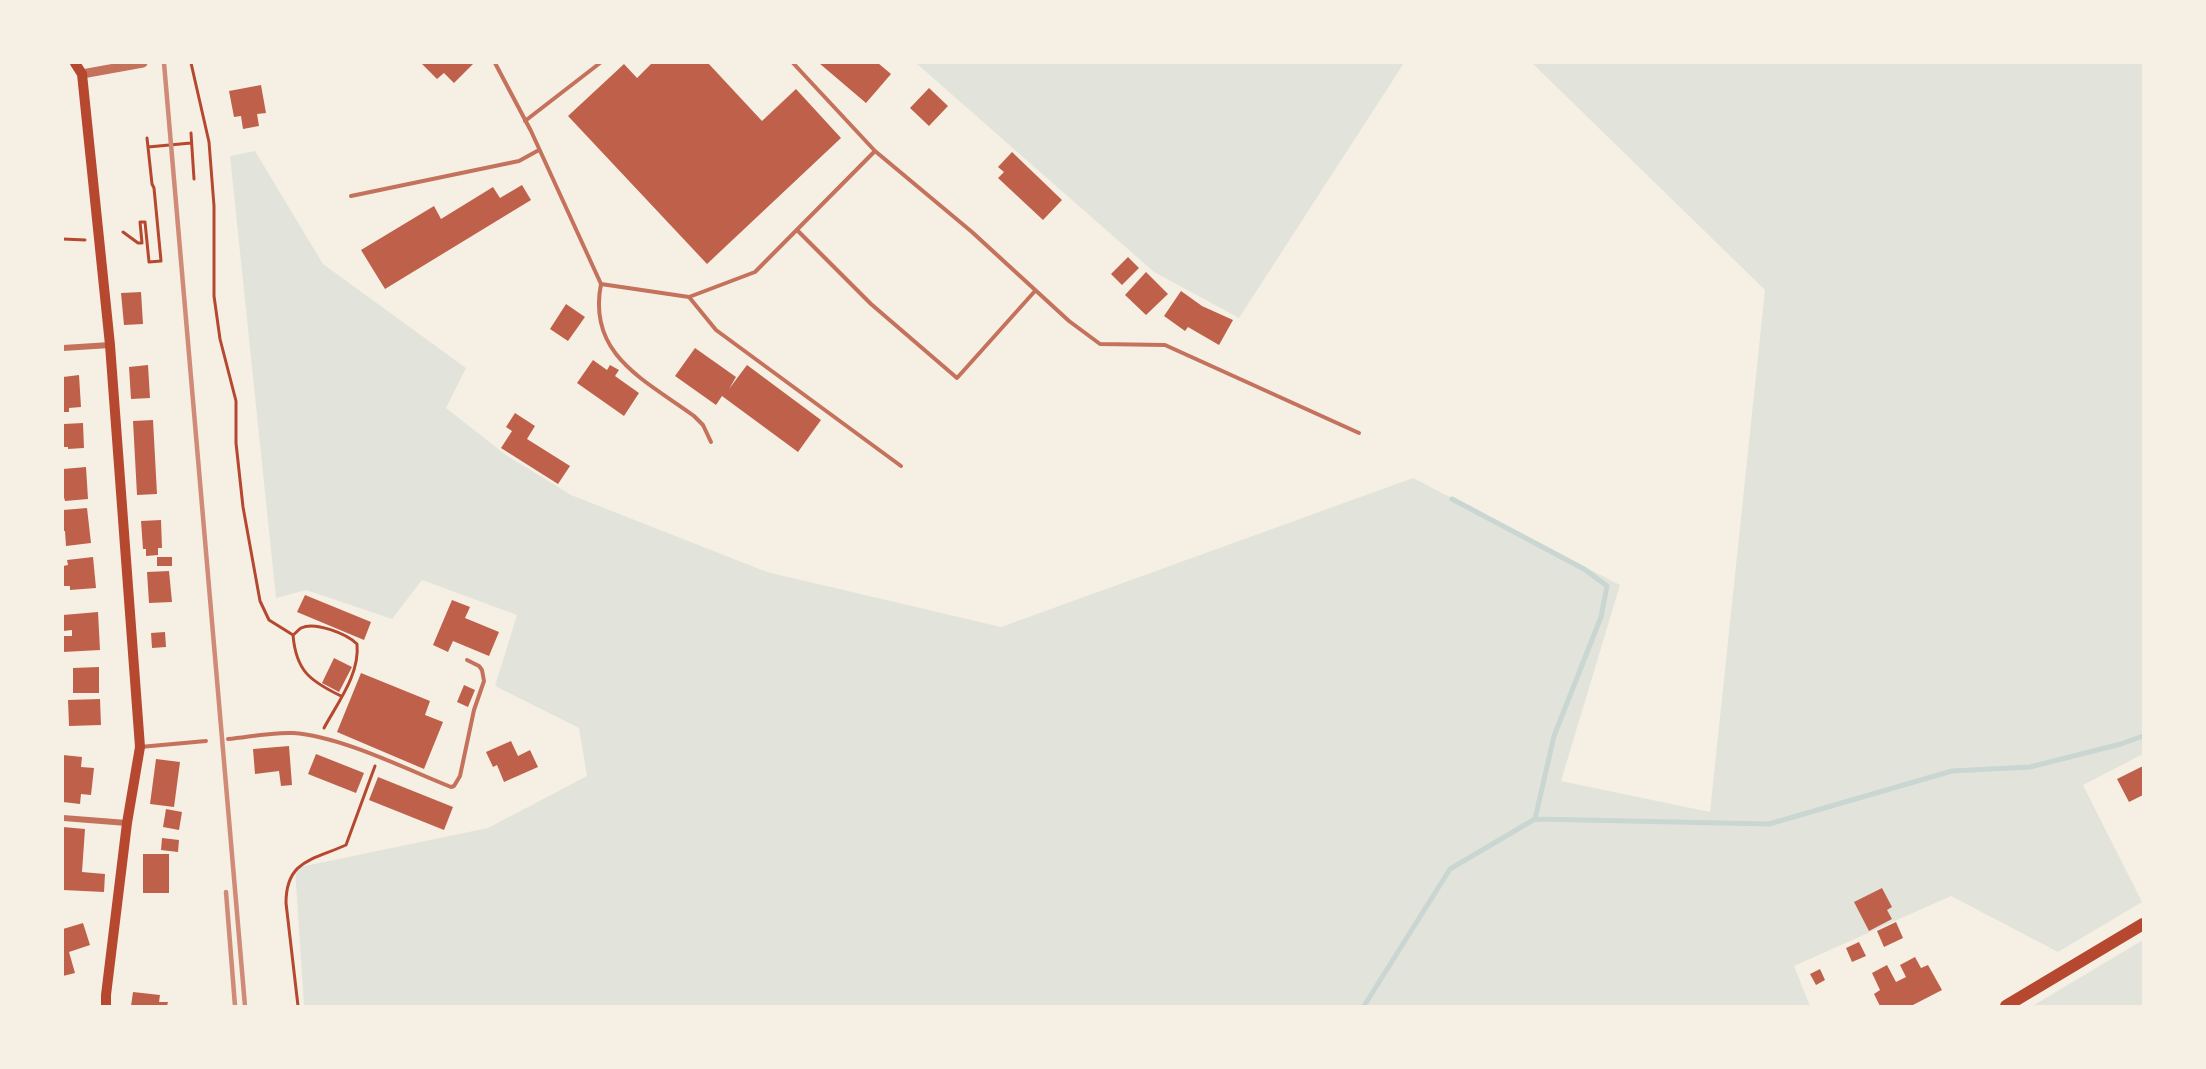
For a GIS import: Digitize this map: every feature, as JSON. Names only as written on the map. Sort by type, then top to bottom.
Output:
[{"type":"main road","points":[[75,63],[82,74],[101,242],[140,747],[127,823],[106,1006]]},
{"type":"main road","points":[[2006,1006],[2143,924]]},
{"type":"street","points":[[82,74],[142,63]]},
{"type":"street","points":[[63,348],[110,345]]},
{"type":"street","points":[[63,818],[127,823]]},
{"type":"lane","points":[[495,63],[539,150],[601,284],[598,318],[604,338],[622,362],[699,420],[711,442]]},
{"type":"lane","points":[[525,121],[600,63]]},
{"type":"lane","points":[[793,63],[875,151],[972,232],[1068,321],[1100,344],[1165,345],[1359,433]]},
{"type":"lane","points":[[351,196],[519,160],[539,150]]},
{"type":"lane","points":[[601,284],[689,297],[755,272],[875,151]]},
{"type":"lane","points":[[798,231],[871,304],[957,378],[1035,291]]},
{"type":"lane","points":[[689,297],[716,330],[901,466]]},
{"type":"lane","points":[[228,740],[291,733],[319,737],[378,757],[451,787],[457,783],[474,710],[484,681],[479,666],[467,660]]},
{"type":"lane","points":[[140,747],[206,741]]},
{"type":"path","points":[[191,63],[209,142],[214,206],[213,296],[220,339],[236,402],[236,443],[243,507],[256,580],[260,601],[269,620],[293,635]]},
{"type":"path","points":[[190,133],[195,179]]},
{"type":"path","points":[[123,232],[138,243],[142,243],[140,222],[145,222],[148,262],[161,261],[147,138]]},
{"type":"path","points":[[148,147],[191,143]]},
{"type":"path","points":[[63,239],[101,242]]},
{"type":"path","points":[[293,635],[302,628],[316,626],[349,637],[357,644],[357,664],[319,737]]},
{"type":"path","points":[[293,635],[294,652],[303,672],[319,686],[341,696]]},
{"type":"path","points":[[298,1006],[286,903],[289,878],[301,865],[346,846],[378,757]]},
{"type":"shaded area","points":[[916,63],[1404,63],[1239,318],[1154,272]]},
{"type":"shaded area","points":[[1532,63],[2143,63],[2143,754],[2083,785],[2142,902],[2058,952],[1951,896],[1794,966],[1810,1006],[304,1006],[295,868],[488,828],[587,776],[579,728],[495,686],[517,615],[422,580],[392,619],[306,590],[276,598],[230,156],[255,151],[323,264],[466,368],[446,408],[506,455],[571,495],[767,572],[1001,627],[1413,478],[1620,585],[1561,781],[1710,812],[1765,290]]},
{"type":"shaded area","points":[[2143,940],[2143,1006],[2032,1006],[2034,1005]]},
{"type":"building","points":[[421,63],[474,63],[454,83],[444,73],[437,79]]},
{"type":"building","points":[[652,63],[708,63],[762,121],[796,89],[841,138],[707,264],[568,116],[624,64],[637,78]]},
{"type":"building","points":[[819,63],[878,63],[891,74],[866,103]]},
{"type":"building","points":[[261,85],[266,113],[257,114],[259,126],[243,129],[241,116],[234,117],[229,91]]},
{"type":"building","points":[[929,88],[948,106],[929,126],[910,108]]},
{"type":"building","points":[[1012,152],[1062,200],[1043,220],[998,178],[1004,172],[998,167]]},
{"type":"building","points":[[522,185],[531,200],[385,289],[361,250],[434,206],[441,219],[493,187],[500,198]]},
{"type":"building","points":[[1128,257],[1139,268],[1122,285],[1111,274]]},
{"type":"building","points":[[1146,272],[1168,294],[1146,315],[1125,295]]},
{"type":"building","points":[[1181,291],[1202,306],[1233,320],[1219,345],[1188,327],[1185,331],[1164,316]]},
{"type":"building","points":[[141,292],[143,324],[124,325],[121,293]]},
{"type":"building","points":[[566,304],[585,317],[568,341],[550,329]]},
{"type":"building","points":[[695,348],[736,377],[729,389],[747,365],[821,420],[798,452],[722,396],[716,405],[675,376]]},
{"type":"building","points":[[593,360],[607,370],[610,365],[619,370],[615,376],[639,393],[624,416],[577,383]]},
{"type":"building","points":[[148,365],[150,398],[131,399],[129,367]]},
{"type":"building","points":[[79,375],[81,407],[69,408],[69,412],[63,412],[63,377]]},
{"type":"building","points":[[515,413],[535,426],[527,439],[570,466],[558,484],[501,448],[512,431],[506,427]]},
{"type":"building","points":[[153,420],[157,494],[137,495],[133,421]]},
{"type":"building","points":[[83,423],[84,448],[63,447],[64,424]]},
{"type":"building","points":[[86,467],[88,499],[65,501],[63,469]]},
{"type":"building","points":[[87,508],[91,543],[66,546],[63,510]]},
{"type":"building","points":[[161,520],[162,548],[158,548],[158,555],[146,556],[146,549],[143,549],[141,521]]},
{"type":"building","points":[[93,557],[96,588],[70,590],[70,586],[63,586],[63,566],[68,565],[67,560]]},
{"type":"building","points":[[157,557],[172,557],[172,566],[157,566]]},
{"type":"building","points":[[169,571],[172,602],[149,603],[147,572]]},
{"type":"building","points":[[305,595],[371,622],[364,640],[297,612]]},
{"type":"building","points":[[452,600],[470,607],[465,618],[499,632],[489,656],[453,641],[448,652],[433,645]]},
{"type":"building","points":[[98,612],[100,650],[63,652],[63,636],[72,636],[72,630],[63,631],[63,615]]},
{"type":"building","points":[[165,632],[166,647],[152,648],[151,633]]},
{"type":"building","points":[[334,658],[352,667],[339,692],[322,683]]},
{"type":"building","points":[[99,667],[99,693],[73,693],[73,668]]},
{"type":"building","points":[[361,673],[430,701],[425,715],[443,722],[424,769],[337,732]]},
{"type":"building","points":[[464,685],[475,690],[468,707],[457,702]]},
{"type":"building","points":[[100,699],[101,725],[69,726],[68,700]]},
{"type":"building","points":[[511,741],[518,756],[530,750],[538,767],[504,782],[497,765],[493,767],[486,752]]},
{"type":"building","points":[[289,746],[292,785],[281,786],[279,771],[255,774],[253,749]]},
{"type":"building","points":[[316,754],[364,773],[356,793],[308,774]]},
{"type":"building","points":[[63,755],[82,757],[81,767],[94,768],[91,795],[81,794],[80,804],[63,802]]},
{"type":"building","points":[[156,759],[180,762],[174,807],[150,804]]},
{"type":"building","points":[[2143,766],[2143,795],[2129,802],[2117,779]]},
{"type":"building","points":[[378,777],[453,807],[444,830],[369,800]]},
{"type":"building","points":[[166,809],[182,812],[179,830],[163,827]]},
{"type":"building","points":[[63,827],[85,829],[82,872],[105,874],[104,892],[63,890]]},
{"type":"building","points":[[162,838],[179,840],[178,852],[161,850]]},
{"type":"building","points":[[143,854],[169,854],[169,893],[143,893]]},
{"type":"building","points":[[1882,888],[1892,907],[1887,910],[1892,919],[1869,931],[1854,902]]},
{"type":"building","points":[[1896,922],[1903,938],[1884,947],[1877,931]]},
{"type":"building","points":[[83,923],[90,945],[69,952],[75,973],[63,976],[63,929]]},
{"type":"building","points":[[1859,942],[1866,956],[1852,962],[1846,948]]},
{"type":"building","points":[[1915,957],[1921,968],[1928,965],[1942,990],[1911,1006],[1880,1006],[1874,994],[1880,990],[1872,973],[1887,965],[1896,982],[1906,977],[1900,965]]},
{"type":"building","points":[[1820,969],[1825,980],[1816,985],[1810,974]]},
{"type":"building","points":[[133,992],[160,995],[159,1002],[168,1002],[167,1006],[131,1006]]},
{"type":"waterway","points":[[1452,499],[1584,569],[1607,586],[1601,617],[1554,736],[1535,819]]},
{"type":"waterway","points":[[1364,1006],[1450,869],[1535,819],[1769,824],[1952,771],[2030,767],[2121,744],[2143,736]]},
{"type":"railway","points":[[164,63],[245,1006]]},
{"type":"railway","points":[[226,892],[235,1006]]}]
